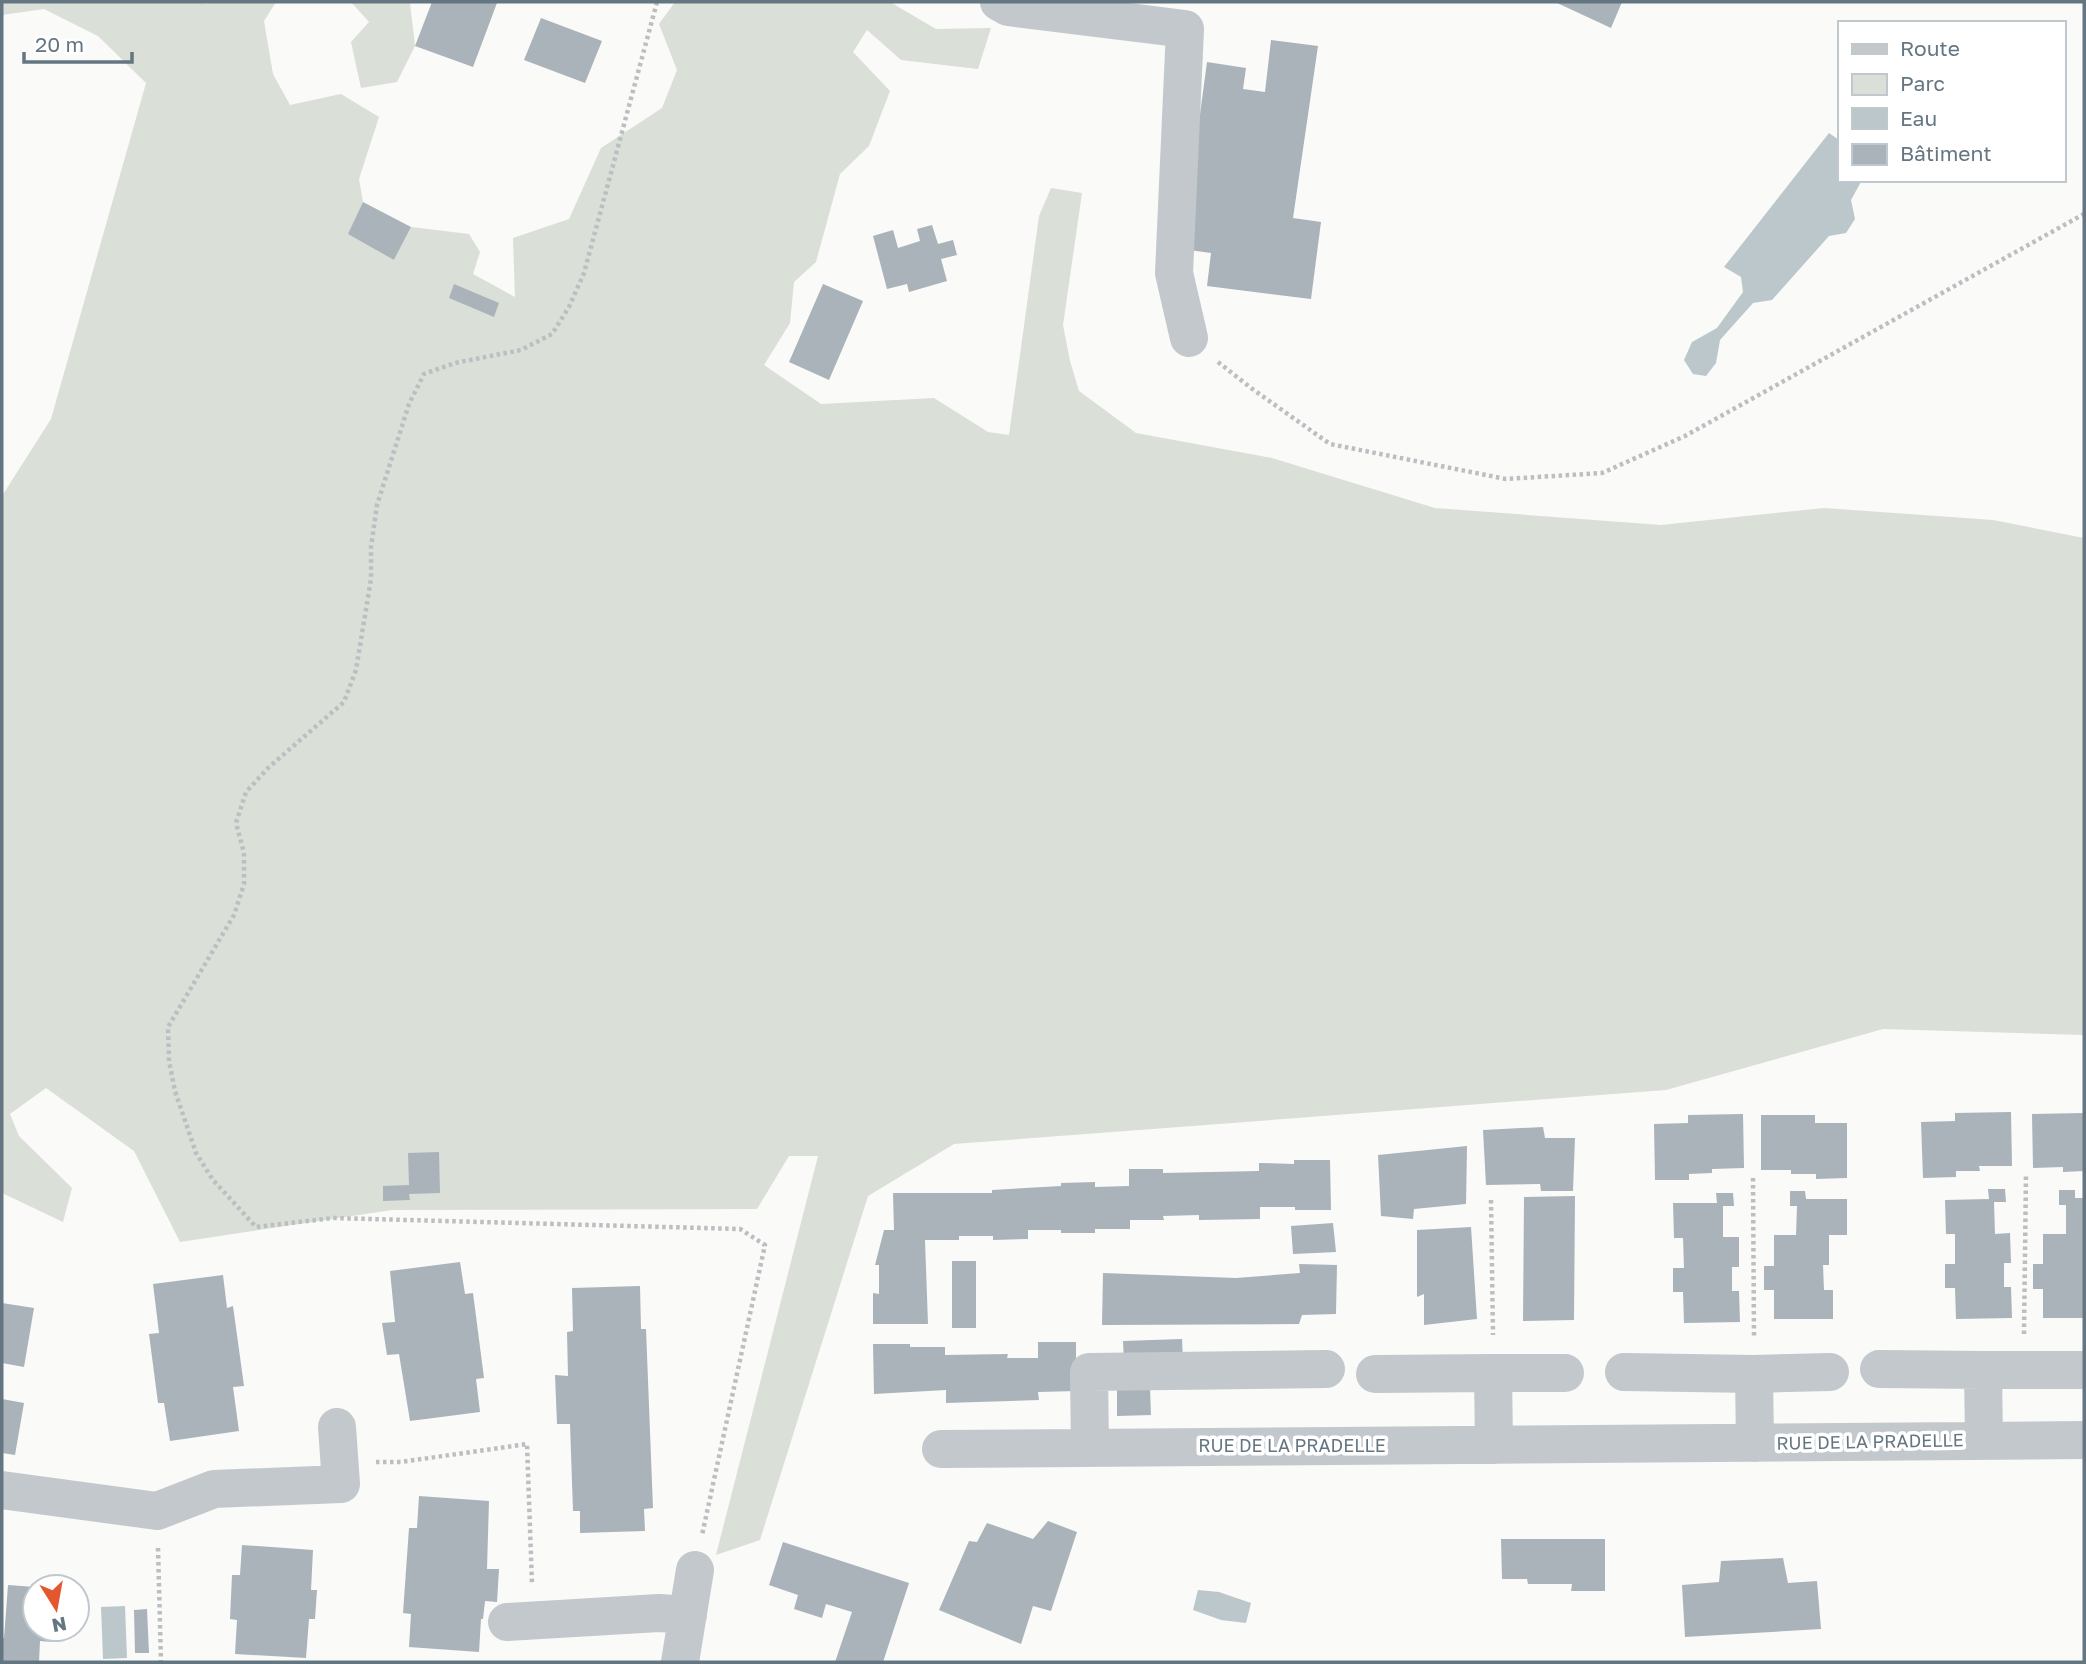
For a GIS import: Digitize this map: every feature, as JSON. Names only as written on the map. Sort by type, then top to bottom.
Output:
[{"type":"street","points":[[999,2],[1008,7],[1185,29],[1174,273],[1189,338]]},
{"type":"street","points":[[1090,1448],[1089,1372],[1326,1369]]},
{"type":"street","points":[[1879,1369],[2082,1370]]},
{"type":"street","name":"RUE DE LA PRADELLE","points":[[1983,1370],[1984,1441]]},
{"type":"street","points":[[1624,1373],[1830,1372]]},
{"type":"street","points":[[1493,1373],[1494,1445]]},
{"type":"street","points":[[1375,1374],[1565,1373]]},
{"type":"street","name":"RUE DE LA PRADELLE","points":[[1754,1374],[1755,1443]]},
{"type":"street","name":"RUE DE LA PRADELLE","points":[[940,1449],[2084,1440]]},
{"type":"street","points":[[2,1490],[157,1511],[214,1489],[341,1484],[338,1445]]},
{"type":"street","points":[[681,1662],[695,1570]]},
{"type":"street","points":[[520,1621],[659,1613],[688,1615]]},
{"type":"path","points":[[657,2],[584,273],[569,307],[552,334],[521,350],[455,363],[424,374],[409,404],[377,505],[370,547],[371,579],[356,670],[344,702],[268,768],[246,792],[236,823],[244,853],[244,884],[234,915],[168,1027],[169,1060],[175,1091],[196,1153],[214,1180],[256,1227],[333,1218],[740,1229],[765,1245],[695,1570]]},
{"type":"path","points":[[1189,338],[1251,388],[1330,444],[1506,480],[1602,472],[1685,436],[2084,214]]},
{"type":"path","points":[[2023,1370],[2026,1174]]},
{"type":"path","points":[[1753,1178],[1754,1374]]},
{"type":"path","points":[[1491,1200],[1493,1373]]},
{"type":"path","points":[[338,1445],[401,1462],[527,1444],[520,1621]]},
{"type":"path","points":[[157,1511],[161,1662]]},
{"type":"green space","points":[[2,2],[276,2],[264,21],[273,74],[290,105],[341,94],[379,117],[359,179],[363,202],[355,221],[394,260],[411,227],[469,234],[480,252],[473,274],[515,297],[513,238],[569,219],[601,148],[662,108],[677,70],[659,24],[675,2],[890,2],[936,29],[991,28],[978,69],[901,60],[867,30],[853,52],[890,91],[869,146],[840,174],[816,262],[794,282],[790,323],[764,365],[821,404],[934,398],[988,432],[1009,435],[1039,216],[1051,188],[1082,193],[1063,325],[1079,391],[1136,433],[1272,458],[1435,508],[1661,525],[1824,508],[1993,520],[2084,538],[2084,1035],[1883,1029],[1666,1090],[954,1144],[868,1196],[760,1540],[716,1555],[818,1156],[789,1156],[757,1209],[392,1210],[180,1242],[134,1151],[46,1088],[10,1114],[19,1136],[72,1188],[63,1222],[2,1193],[2,496],[51,419],[146,83],[98,36],[44,9],[2,15]]},
{"type":"green space","points":[[351,2],[410,3],[415,46],[397,82],[361,88],[351,42],[369,22]]},
{"type":"water","points":[[1829,133],[1838,139],[1838,182],[1861,182],[1851,200],[1855,219],[1846,233],[1829,236],[1772,300],[1753,303],[1720,340],[1716,363],[1706,376],[1693,374],[1684,360],[1692,342],[1717,328],[1743,292],[1741,277],[1724,267]]},
{"type":"water","points":[[1198,1590],[1219,1592],[1251,1603],[1246,1623],[1221,1620],[1193,1610]]},
{"type":"water","points":[[125,1606],[127,1658],[103,1659],[101,1607]]},
{"type":"building","points":[[432,2],[497,3],[473,67],[415,46]]},
{"type":"building","points":[[1555,2],[1622,2],[1611,28]]},
{"type":"building","points":[[541,18],[602,41],[585,83],[524,60]]},
{"type":"building","points":[[1271,40],[1318,46],[1293,218],[1321,222],[1311,299],[1207,286],[1211,253],[1182,249],[1207,62],[1246,68],[1243,89],[1265,92]]},
{"type":"building","points":[[363,202],[411,227],[394,260],[348,234]]},
{"type":"building","points":[[932,225],[938,244],[953,240],[957,255],[941,259],[947,281],[909,292],[907,284],[887,289],[873,236],[893,230],[898,248],[920,241],[917,229]]},
{"type":"building","points":[[454,284],[499,303],[494,317],[449,298]]},
{"type":"building","points":[[823,284],[863,301],[829,380],[789,362]]},
{"type":"building","points":[[2011,1112],[2012,1166],[1979,1166],[1980,1171],[1956,1171],[1956,1177],[1923,1178],[1921,1122],[1955,1121],[1955,1113]]},
{"type":"building","points":[[2084,1113],[2084,1171],[2063,1172],[2063,1167],[2033,1168],[2032,1114]]},
{"type":"building","points":[[1743,1114],[1744,1168],[1712,1169],[1712,1173],[1689,1174],[1689,1180],[1655,1180],[1654,1124],[1688,1123],[1688,1115]]},
{"type":"building","points":[[1761,1115],[1815,1115],[1815,1123],[1847,1123],[1847,1178],[1816,1179],[1816,1174],[1791,1174],[1791,1170],[1761,1170]]},
{"type":"building","points":[[1543,1127],[1545,1138],[1575,1138],[1573,1191],[1541,1191],[1540,1184],[1486,1185],[1483,1130]]},
{"type":"building","points":[[1467,1146],[1466,1204],[1414,1209],[1413,1219],[1381,1216],[1378,1155]]},
{"type":"building","points":[[439,1152],[440,1193],[409,1194],[410,1200],[383,1201],[383,1186],[409,1185],[408,1153]]},
{"type":"building","points":[[1294,1160],[1330,1160],[1331,1210],[1260,1207],[1260,1219],[1199,1220],[1199,1215],[1163,1216],[1164,1220],[1130,1220],[1130,1229],[1095,1229],[1095,1233],[1028,1230],[1028,1239],[993,1240],[993,1236],[959,1236],[959,1240],[925,1240],[928,1324],[873,1324],[873,1293],[879,1294],[879,1265],[875,1265],[884,1230],[894,1230],[893,1193],[992,1193],[992,1190],[1061,1186],[1061,1183],[1095,1182],[1095,1187],[1129,1186],[1129,1169],[1163,1169],[1163,1173],[1259,1171],[1259,1163],[1294,1164]]},
{"type":"building","points":[[1988,1189],[2005,1189],[2006,1202],[1994,1202],[1995,1234],[2010,1233],[2011,1263],[2004,1263],[2004,1287],[2011,1287],[2012,1318],[1956,1319],[1955,1288],[1945,1288],[1945,1264],[1955,1264],[1955,1234],[1946,1234],[1945,1200],[1989,1199]]},
{"type":"building","points":[[2059,1190],[2075,1190],[2075,1198],[2084,1198],[2084,1318],[2043,1318],[2043,1289],[2033,1289],[2033,1264],[2043,1264],[2043,1234],[2066,1234],[2066,1205],[2059,1205]]},
{"type":"building","points":[[1790,1191],[1805,1191],[1806,1199],[1847,1199],[1847,1235],[1829,1235],[1829,1265],[1823,1265],[1824,1290],[1833,1290],[1833,1319],[1774,1319],[1774,1290],[1764,1290],[1764,1266],[1774,1266],[1774,1235],[1796,1235],[1797,1206],[1790,1206]]},
{"type":"building","points":[[1716,1193],[1733,1193],[1734,1206],[1723,1206],[1723,1237],[1739,1237],[1739,1267],[1732,1267],[1732,1291],[1739,1291],[1740,1322],[1684,1323],[1683,1292],[1673,1292],[1673,1268],[1684,1268],[1683,1238],[1674,1238],[1673,1203],[1717,1203]]},
{"type":"building","points":[[1575,1196],[1574,1320],[1523,1321],[1524,1197]]},
{"type":"building","points":[[1333,1223],[1336,1252],[1293,1254],[1291,1226]]},
{"type":"building","points":[[1471,1227],[1477,1319],[1424,1325],[1424,1294],[1417,1297],[1417,1230]]},
{"type":"building","points":[[952,1261],[976,1261],[976,1328],[952,1328]]},
{"type":"building","points":[[460,1262],[465,1294],[473,1293],[484,1378],[476,1379],[480,1412],[410,1421],[399,1354],[387,1355],[382,1323],[395,1322],[390,1271]]},
{"type":"building","points":[[1299,1264],[1337,1265],[1336,1314],[1302,1315],[1299,1324],[1102,1325],[1103,1273],[1236,1278],[1300,1273]]},
{"type":"building","points":[[223,1275],[227,1308],[233,1306],[244,1386],[233,1387],[239,1431],[170,1441],[164,1403],[158,1403],[149,1334],[159,1333],[153,1284]]},
{"type":"building","points":[[640,1286],[641,1329],[646,1329],[653,1508],[644,1509],[645,1531],[580,1533],[580,1511],[573,1511],[570,1424],[557,1424],[555,1375],[568,1376],[567,1332],[573,1331],[572,1288]]},
{"type":"building","points":[[2,1303],[34,1308],[24,1367],[2,1363]]},
{"type":"building","points":[[1182,1339],[1183,1361],[1124,1362],[1123,1341]]},
{"type":"building","points":[[1038,1342],[1076,1342],[1076,1391],[1038,1392],[1039,1400],[946,1403],[946,1390],[874,1394],[873,1344],[945,1347],[945,1355],[1008,1354],[1007,1358],[1038,1358]]},
{"type":"building","points":[[1150,1387],[1151,1415],[1117,1416],[1117,1388]]},
{"type":"building","points":[[2,1399],[24,1403],[15,1455],[2,1453]]},
{"type":"building","points":[[419,1496],[489,1501],[487,1569],[499,1569],[497,1602],[485,1601],[479,1652],[409,1647],[411,1614],[403,1613],[409,1528],[417,1528]]},
{"type":"building","points":[[1048,1521],[1077,1532],[1051,1611],[1033,1606],[1021,1644],[939,1610],[969,1541],[977,1542],[987,1523],[1033,1539]]},
{"type":"building","points":[[1501,1539],[1605,1539],[1605,1591],[1571,1591],[1572,1584],[1528,1584],[1527,1579],[1502,1579]]},
{"type":"building","points":[[783,1542],[909,1583],[883,1662],[835,1662],[852,1612],[826,1604],[822,1618],[794,1609],[798,1595],[769,1585]]},
{"type":"building","points":[[242,1545],[313,1550],[311,1590],[317,1590],[315,1619],[309,1619],[306,1658],[235,1654],[237,1620],[230,1619],[232,1575],[240,1575]]},
{"type":"building","points":[[1783,1558],[1788,1583],[1817,1581],[1821,1629],[1685,1637],[1682,1585],[1719,1582],[1721,1561]]},
{"type":"building","points":[[8,1585],[21,1586],[21,1643],[40,1643],[39,1662],[2,1662]]},
{"type":"building","points":[[147,1609],[149,1653],[135,1653],[134,1610]]}]
